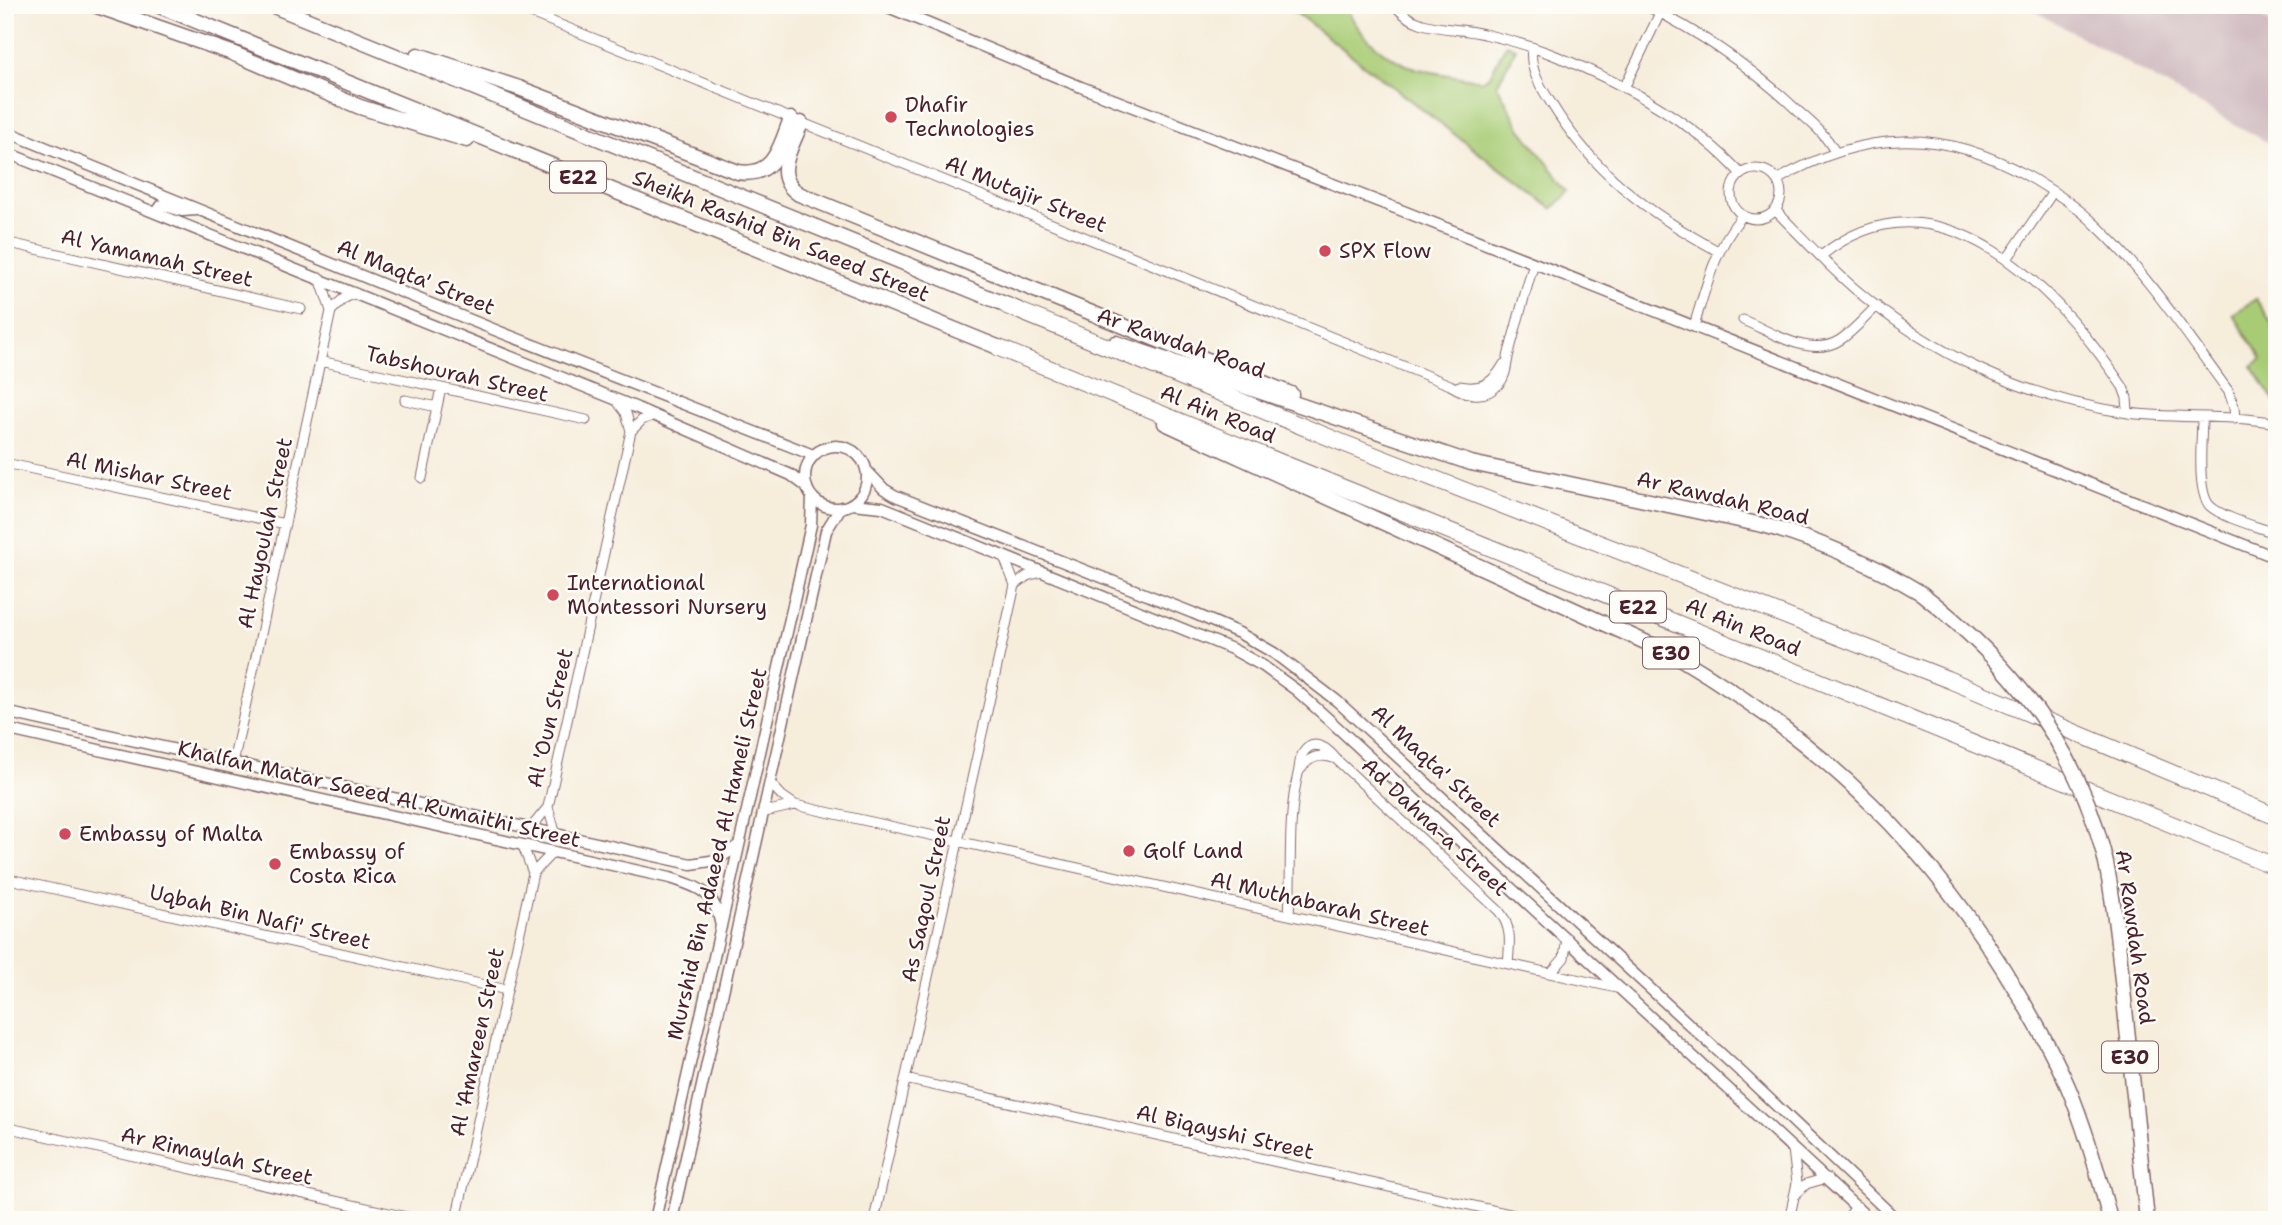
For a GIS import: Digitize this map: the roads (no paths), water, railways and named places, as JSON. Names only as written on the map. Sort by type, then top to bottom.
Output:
[{"type":"highway","points":[[94,5],[232,53],[391,118],[510,149]]},
{"type":"highway","name":"Sheikh Rashid Bin Saeed Street","points":[[157,5],[999,348]]},
{"type":"highway","name":"Sheikh Rashid Bin Saeed Street","points":[[276,7],[1007,306]]},
{"type":"highway","points":[[316,23],[519,88],[738,172],[756,172],[771,163],[796,120]]},
{"type":"highway","points":[[796,120],[784,173],[791,189],[799,194],[1418,447]]},
{"type":"highway","name":"Ar Rawdah Road","points":[[1007,306],[1471,463],[1768,526],[1800,536],[1851,555],[1921,593],[1957,621],[2006,670],[2037,708],[2077,779],[2104,852],[2118,942],[2147,1220]]},
{"type":"highway","name":"Al Ain Road","points":[[1007,306],[1343,443],[1948,679],[2277,817]]},
{"type":"highway","name":"Al Ain Road","points":[[999,348],[2277,867]]},
{"type":"highway","name":"E30","points":[[999,348],[1678,657],[1728,686],[1812,748],[1897,829],[1953,895],[2001,965],[2041,1033],[2072,1096],[2095,1161],[2110,1220]]},
{"type":"street","name":"Al Mutajir Street","points":[[511,5],[1468,394],[1489,392],[1504,376],[1534,263]]},
{"type":"street","points":[[883,5],[1082,87],[2277,558]]},
{"type":"street","points":[[1395,5],[1401,13],[1417,22],[1485,34],[1532,48],[1568,61],[1624,88],[1682,124],[1741,174]]},
{"type":"street","points":[[1645,5],[1727,53],[1769,85],[1824,135],[1835,152]]},
{"type":"street","points":[[1624,88],[1660,13]]},
{"type":"street","points":[[1532,48],[1532,68],[1547,97],[1571,133],[1599,166],[1647,209],[1718,251]]},
{"type":"street","name":"Al Maqta' Street","points":[[5,131],[500,332],[813,455]]},
{"type":"street","points":[[1777,180],[1810,161],[1835,152],[1893,141],[1948,145],[2003,163],[2053,192],[2098,226],[2156,292],[2229,392],[2235,419]]},
{"type":"street","name":"Al Maqta' Street","points":[[5,152],[614,398],[791,475],[809,492]]},
{"type":"street","points":[[1760,169],[1767,171],[1777,180],[1781,192],[1776,211],[1770,215],[1756,220],[1742,216],[1733,206],[1730,199],[1732,185],[1741,174],[1760,169]]},
{"type":"street","points":[[2007,259],[2053,192]]},
{"type":"street","points":[[156,213],[162,205],[182,211],[200,210]]},
{"type":"street","points":[[1776,211],[1853,287],[1877,306],[1941,349],[2004,380],[2059,398],[2128,412],[2277,423]]},
{"type":"street","points":[[1694,326],[1718,251],[1742,216]]},
{"type":"street","points":[[1821,256],[1843,241],[1868,230],[1906,224],[1952,231],[1978,243],[2030,276],[2051,297],[2115,375],[2126,393],[2128,412]]},
{"type":"street","name":"Al Yamamah Street","points":[[5,242],[301,309]]},
{"type":"street","points":[[320,278],[331,311],[343,299],[355,293]]},
{"type":"street","points":[[378,302],[412,311],[500,346],[506,341],[500,332]]},
{"type":"street","points":[[1743,320],[1800,344],[1821,346],[1846,336],[1877,306]]},
{"type":"street","name":"Al Hayoulah Street","points":[[233,763],[331,311]]},
{"type":"street","name":"Tabshourah Street","points":[[320,361],[586,420]]},
{"type":"street","points":[[422,478],[441,388]]},
{"type":"street","points":[[614,398],[626,413],[631,431],[642,420],[654,415]]},
{"type":"street","points":[[405,400],[437,407]]},
{"type":"street","points":[[2202,418],[2202,486],[2205,500],[2217,510],[2277,534]]},
{"type":"street","name":"Al 'Oun Street","points":[[530,829],[548,807],[631,431]]},
{"type":"street","points":[[833,446],[854,452],[862,459],[866,470],[865,489],[847,505],[825,506],[809,492],[805,476],[813,455],[833,446]]},
{"type":"street","name":"Al Mishar Street","points":[[5,463],[285,524]]},
{"type":"street","name":"Al Maqta' Street","points":[[866,470],[884,489],[896,496],[1193,613],[1274,653],[1337,701],[1742,1073],[1897,1220]]},
{"type":"street","name":"Murshid Bin Adaeed Al Hameli Street","points":[[655,1220],[811,525],[809,492]]},
{"type":"street","name":"Al Maqta' Street","points":[[847,505],[882,507],[1183,627],[1263,666],[1306,699],[1452,832],[1870,1220]]},
{"type":"street","name":"Murshid Bin Adaeed Al Hameli Street","points":[[673,1220],[826,531],[847,505]]},
{"type":"street","points":[[1004,557],[1015,585],[1027,576],[1042,572]]},
{"type":"street","name":"As Saqoul Street","points":[[874,1220],[1015,585]]},
{"type":"street","name":"Khalfan Matar Saeed Al Rumaithi Street","points":[[5,712],[674,861],[704,864],[718,860],[740,845]]},
{"type":"street","name":"Khalfan Matar Saeed Al Rumaithi Street","points":[[5,729],[670,878],[694,885],[705,892],[719,914],[721,927]]},
{"type":"street","name":"Ad Dahna-a Street","points":[[1289,915],[1291,813],[1302,755],[1312,746],[1325,747],[1499,911],[1510,933],[1508,964]]},
{"type":"street","points":[[173,768],[172,760],[177,751]]},
{"type":"street","name":"Al Muthabarah Street","points":[[771,784],[795,805],[1623,989]]},
{"type":"street","name":"Al Muthabarah Street","points":[[765,812],[795,805]]},
{"type":"street","name":"Al 'Oun Street","points":[[548,807],[556,835]]},
{"type":"street","points":[[1452,832],[1454,826],[1468,822]]},
{"type":"street","points":[[523,846],[533,873],[552,853]]},
{"type":"street","points":[[670,878],[674,861]]},
{"type":"street","name":"Al 'Amareen Street","points":[[456,1220],[533,873]]},
{"type":"street","name":"Uqbah Bin Nafi' Street","points":[[5,878],[507,990]]},
{"type":"street","points":[[1551,973],[1564,958],[1567,938]]},
{"type":"street","points":[[1719,1078],[1737,1085],[1742,1080],[1742,1073]]},
{"type":"street","name":"Al Biqayshi Street","points":[[905,1079],[1536,1220]]},
{"type":"street","name":"Ar Rimaylah Street","points":[[5,1127],[420,1220]]},
{"type":"street","points":[[1788,1220],[1795,1195],[1797,1171],[1793,1146]]},
{"type":"street","points":[[1795,1195],[1812,1181],[1827,1178]]},
{"type":"street","points":[[1846,1220],[1857,1206]]},
{"type":"place","name":"Dhafir Technologies","points":[[891,117]]},
{"type":"place","name":"SPX Flow","points":[[1325,251]]},
{"type":"place","name":"International Montessori Nursery","points":[[553,595]]},
{"type":"place","name":"Embassy of Malta","points":[[65,834]]},
{"type":"place","name":"Golf Land","points":[[1129,851]]},
{"type":"place","name":"Embassy of Costa Rica","points":[[275,864]]}]
